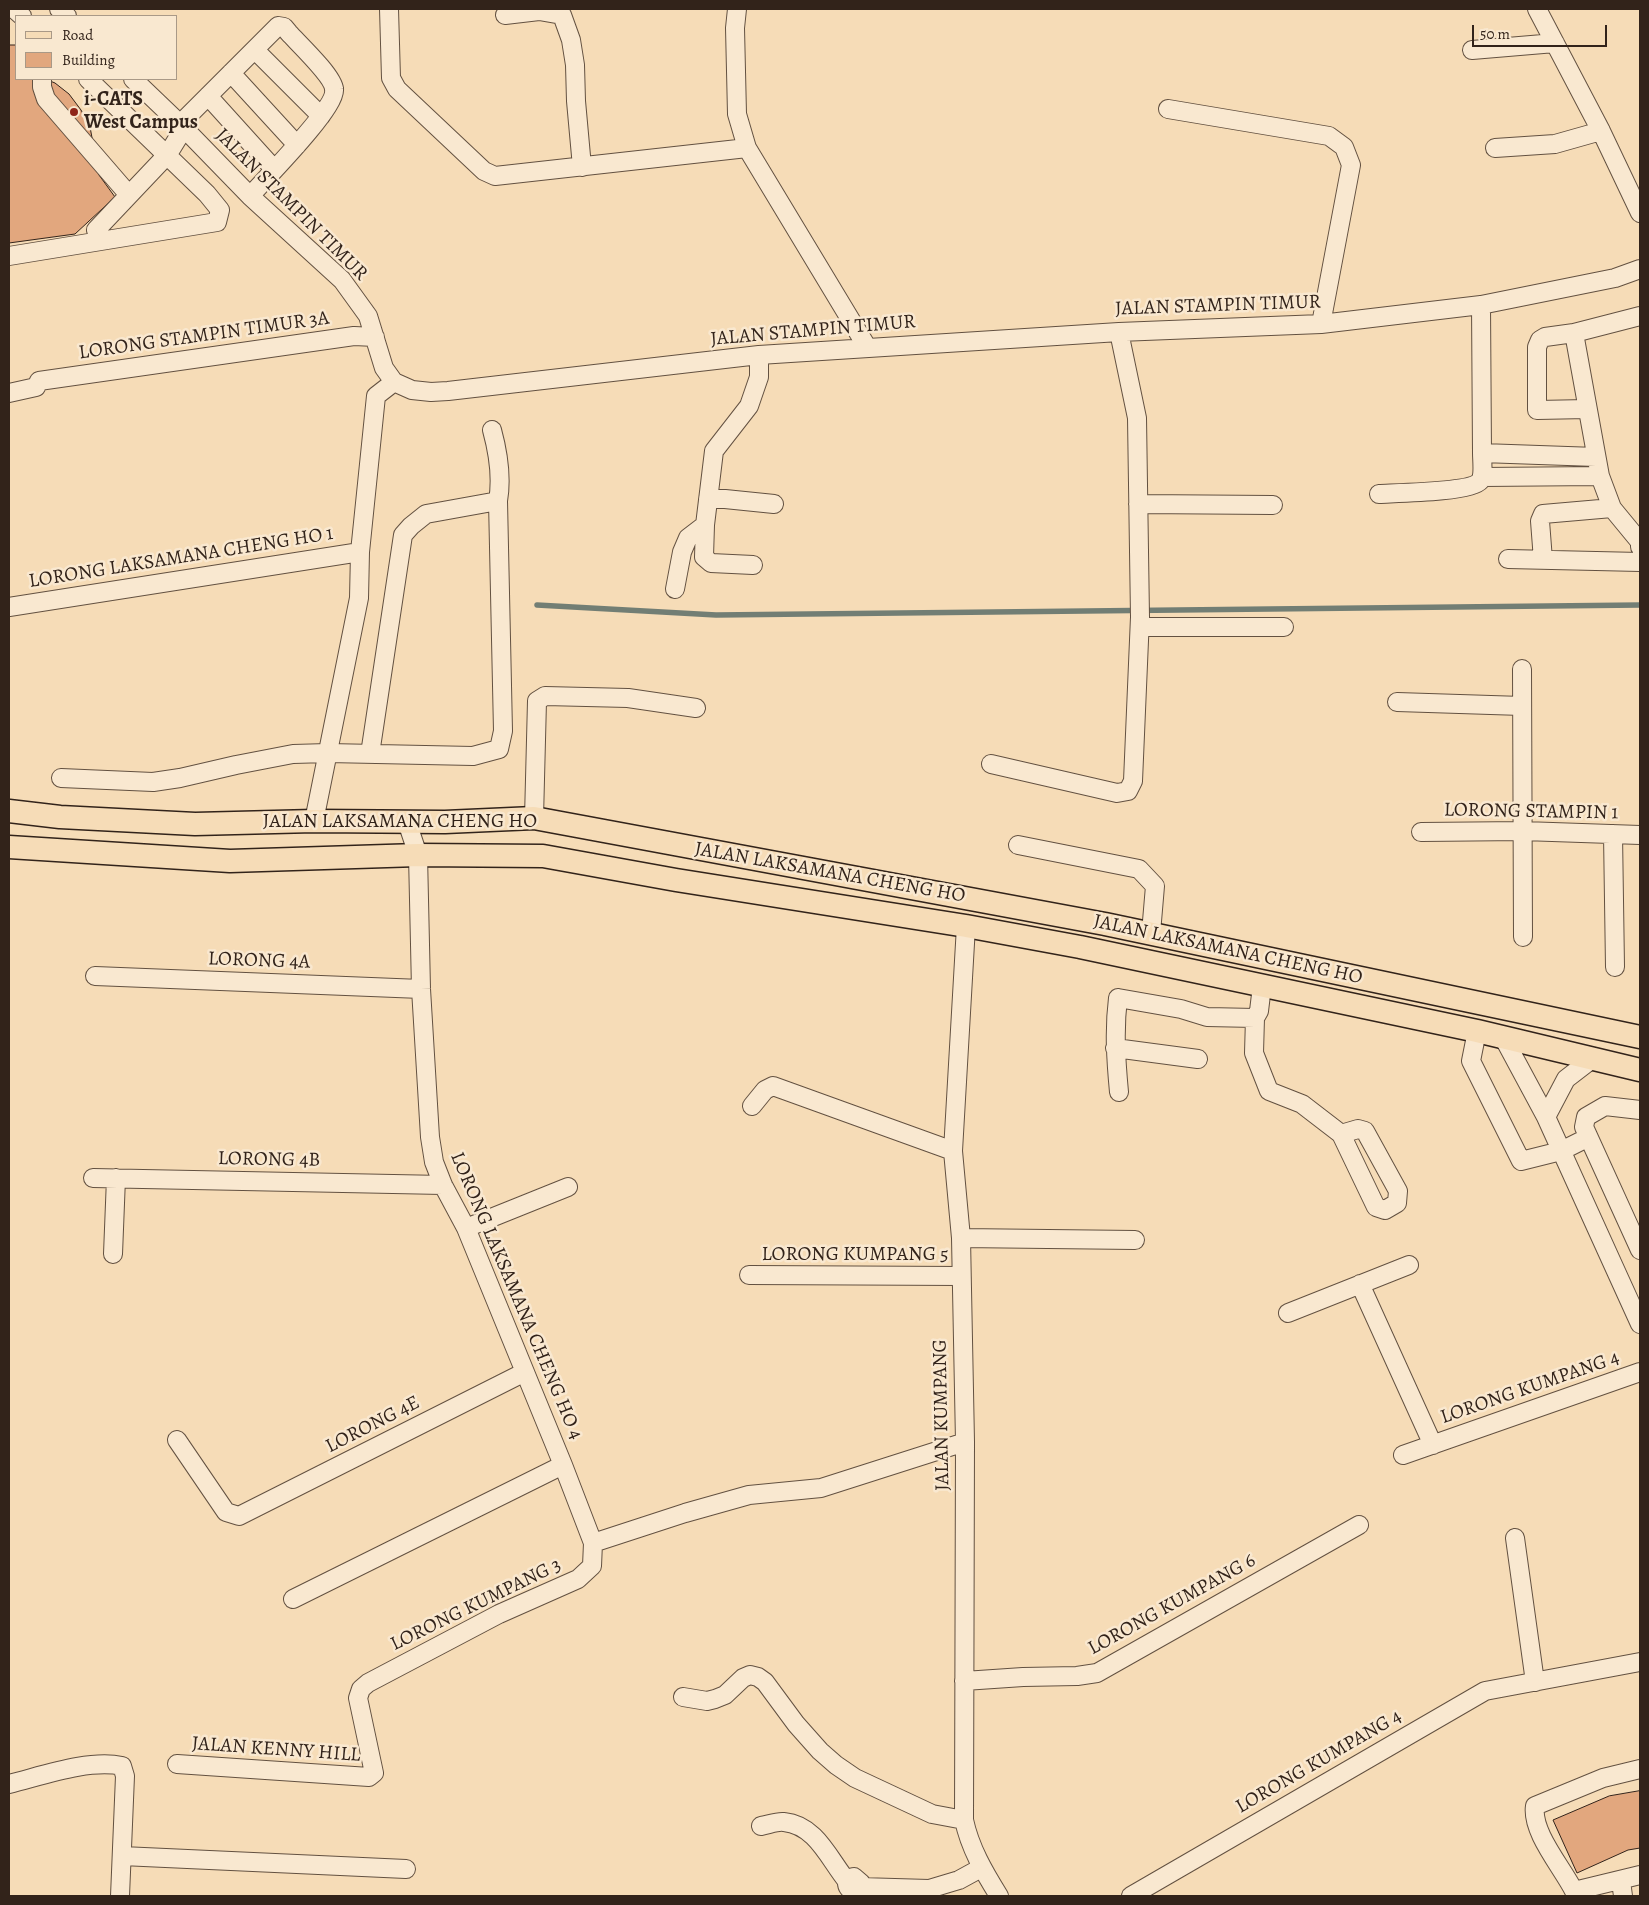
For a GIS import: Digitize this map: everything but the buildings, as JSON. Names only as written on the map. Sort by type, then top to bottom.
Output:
[{"type":"main road","name":"JALAN LAKSAMANA CHENG HO","points":[[9,811],[60,817],[195,824],[314,821],[407,822],[534,818],[1151,934],[1640,1037]]},
{"type":"main road","name":"JALAN LAKSAMANA CHENG HO","points":[[9,846],[230,861],[418,855],[543,856],[676,880],[966,926],[1080,947],[1477,1031],[1640,1070]]},
{"type":"street","points":[[389,9],[391,78],[397,89],[484,171],[495,176],[747,148]]},
{"type":"street","points":[[737,9],[737,114],[747,148],[867,347]]},
{"type":"street","points":[[1537,9],[1601,131],[1640,213]]},
{"type":"street","points":[[505,15],[539,11],[562,15],[571,40],[582,167]]},
{"type":"street","points":[[99,241],[96,230],[168,154],[182,126],[208,96],[278,26],[284,27],[329,77],[334,87],[334,95],[321,116],[250,196]]},
{"type":"street","points":[[1472,50],[1555,43]]},
{"type":"street","points":[[255,50],[321,116]]},
{"type":"street","points":[[231,73],[297,144]]},
{"type":"street","points":[[42,80],[46,99],[129,195]]},
{"type":"street","points":[[9,256],[217,222],[220,210],[208,194],[89,80]]},
{"type":"street","name":"JALAN STAMPIN TIMUR","points":[[134,80],[250,196],[342,280],[368,316],[384,368],[394,382],[412,390],[448,391],[759,355],[867,347],[1119,332],[1321,324],[1481,305],[1615,278],[1640,270]]},
{"type":"street","points":[[208,96],[274,169]]},
{"type":"street","points":[[1168,109],[1329,136],[1344,147],[1351,165],[1321,324]]},
{"type":"street","points":[[1495,148],[1555,144],[1601,131]]},
{"type":"street","points":[[1379,494],[1453,489],[1473,486],[1480,481],[1482,476],[1481,305]]},
{"type":"street","points":[[1587,409],[1539,411],[1536,407],[1537,347],[1540,340],[1545,337],[1574,333],[1640,316]]},
{"type":"street","points":[[991,764],[1118,794],[1128,791],[1133,781],[1140,622],[1137,418],[1119,332]]},
{"type":"street","points":[[1508,559],[1543,560],[1639,557],[1640,542],[1612,508],[1600,476],[1574,333]]},
{"type":"street","name":"LORONG STAMPIN TIMUR 3A","points":[[39,382],[354,336],[374,337]]},
{"type":"street","points":[[753,565],[711,563],[704,557],[705,525],[714,451],[750,406],[759,377],[759,355]]},
{"type":"street","points":[[9,381],[34,377],[39,382],[36,387],[9,393]]},
{"type":"street","points":[[314,821],[359,598],[360,552],[376,396],[394,382]]},
{"type":"street","points":[[61,778],[153,782],[293,754],[472,756],[499,749],[503,731],[498,460],[492,430]]},
{"type":"street","points":[[1482,454],[1596,457]]},
{"type":"street","points":[[1482,476],[1600,476]]},
{"type":"street","points":[[708,499],[774,504]]},
{"type":"street","points":[[370,754],[403,536],[410,526],[426,514],[498,501]]},
{"type":"street","points":[[1138,504],[1273,505]]},
{"type":"street","points":[[1543,560],[1540,520],[1543,514],[1612,508]]},
{"type":"street","points":[[675,589],[682,552],[688,538],[705,525]]},
{"type":"street","name":"LORONG LAKSAMANA CHENG HO 1","points":[[9,607],[360,552]]},
{"type":"street","points":[[1140,622],[1284,627]]},
{"type":"street","points":[[1522,669],[1523,937]]},
{"type":"street","points":[[534,818],[537,701],[545,696],[628,698],[696,708]]},
{"type":"street","points":[[1397,702],[1522,706]]},
{"type":"street","name":"LORONG LAKSAMANA CHENG HO 4","points":[[407,822],[418,855],[421,989],[430,1138],[434,1162],[443,1185],[466,1228],[563,1464],[593,1543]]},
{"type":"street","name":"LORONG STAMPIN 1","points":[[1421,832],[1523,831],[1640,835]]},
{"type":"street","points":[[1614,834],[1615,967]]},
{"type":"street","points":[[1018,846],[1139,869],[1155,886],[1151,934]]},
{"type":"street","name":"JALAN KUMPANG","points":[[966,926],[952,1151],[961,1238],[965,1442],[964,1820],[967,1834],[981,1868],[999,1896]]},
{"type":"street","name":"LORONG 4A","points":[[95,976],[421,989]]},
{"type":"street","points":[[1262,986],[1259,1011],[1255,1018],[1254,1053],[1269,1091],[1302,1104],[1341,1134]]},
{"type":"street","points":[[1119,1092],[1115,1048],[1115,1021],[1118,998],[1182,1009],[1207,1017],[1255,1018]]},
{"type":"street","points":[[1477,1031],[1471,1061],[1522,1161],[1561,1150],[1587,1138]]},
{"type":"street","points":[[1502,1037],[1546,1117],[1640,1323]]},
{"type":"street","points":[[1115,1048],[1198,1059]]},
{"type":"street","points":[[1546,1117],[1566,1079],[1592,1059]]},
{"type":"street","points":[[752,1106],[764,1090],[772,1086],[952,1151]]},
{"type":"street","points":[[1640,1110],[1605,1106],[1586,1117],[1584,1127],[1587,1138],[1640,1250]]},
{"type":"street","name":"LORONG 4B","points":[[93,1178],[443,1185]]},
{"type":"street","points":[[113,1254],[116,1178]]},
{"type":"street","points":[[466,1228],[568,1187]]},
{"type":"street","points":[[961,1238],[1135,1240]]},
{"type":"street","points":[[1288,1313],[1409,1265]]},
{"type":"street","name":"LORONG KUMPANG 5","points":[[749,1276],[961,1276]]},
{"type":"street","name":"LORONG KUMPANG 4","points":[[1360,1284],[1433,1445]]},
{"type":"street","name":"LORONG 4E","points":[[177,1440],[226,1512],[240,1516],[525,1372]]},
{"type":"street","name":"LORONG KUMPANG 4","points":[[1402,1456],[1640,1372]]},
{"type":"street","points":[[593,1543],[685,1513],[750,1495],[821,1488],[965,1442]]},
{"type":"street","points":[[293,1599],[563,1464]]},
{"type":"street","name":"LORONG KUMPANG 6","points":[[964,1681],[1077,1676],[1097,1673],[1359,1525]]},
{"type":"street","points":[[1515,1538],[1535,1682]]},
{"type":"street","name":"LORONG KUMPANG 3","points":[[361,1689],[368,1683],[499,1614],[578,1579],[592,1566],[593,1543]]},
{"type":"street","name":"LORONG KUMPANG 4","points":[[1131,1896],[1486,1691],[1640,1662]]},
{"type":"street","points":[[683,1697],[707,1701],[716,1699],[725,1694],[743,1678],[750,1675],[758,1676],[765,1682],[796,1724],[820,1751],[836,1765],[855,1778],[932,1814],[964,1820]]},
{"type":"street","name":"JALAN KENNY HILL","points":[[177,1764],[369,1777],[374,1773],[358,1698],[361,1689]]},
{"type":"street","points":[[9,1784],[76,1768],[110,1764],[122,1766],[125,1776],[120,1896]]},
{"type":"street","points":[[1640,1769],[1604,1778],[1535,1806],[1534,1815],[1539,1831],[1574,1891],[1622,1889],[1640,1876]]},
{"type":"street","points":[[760,1826],[782,1822],[801,1826],[817,1839],[853,1884],[929,1889],[959,1880],[981,1868]]},
{"type":"street","points":[[122,1856],[406,1869]]},
{"type":"waterway","points":[[537,605],[716,615],[1640,605]]},
{"type":"place","name":"i-CATS West Campus","points":[[74,112]]}]
